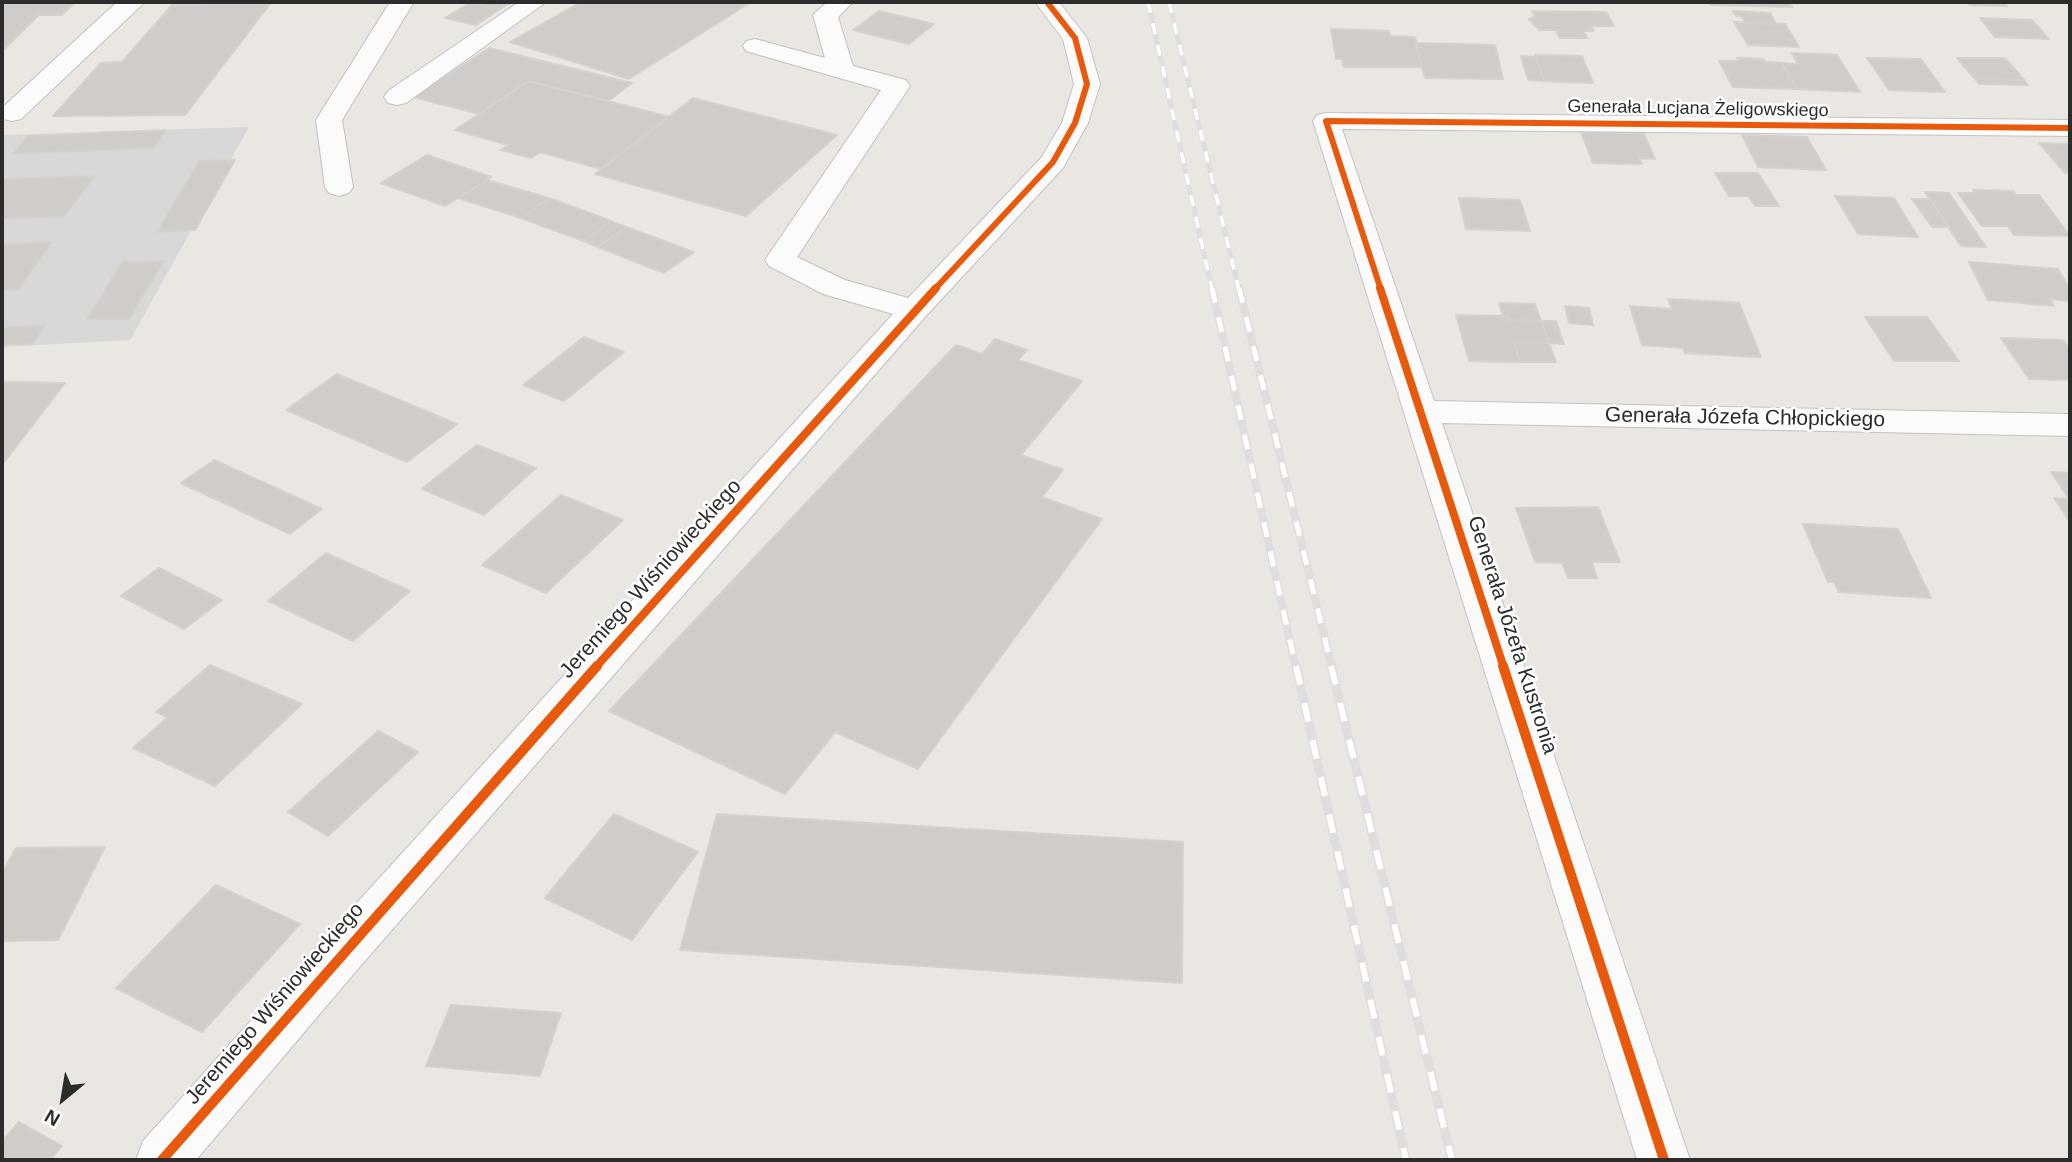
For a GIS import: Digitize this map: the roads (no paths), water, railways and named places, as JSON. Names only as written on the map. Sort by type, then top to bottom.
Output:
[{"type":"street","points":[[12,113],[119,11],[133,2]]},
{"type":"street","points":[[339,187],[329,120],[402,2]]},
{"type":"street","points":[[397,97],[534,2]]},
{"type":"street","points":[[841,2],[825,15],[842,71]]},
{"type":"street","name":"Jeremiego Wiśniowieckiego","points":[[162,1160],[349,945],[914,310],[1053,162],[1075,122],[1087,84],[1075,38],[1047,2]]},
{"type":"street","points":[[755,46],[897,86],[779,260],[834,287],[914,310]]},
{"type":"street","name":"Generała Lucjana Żeligowskiego","points":[[1326,121],[2070,128]]},
{"type":"street","name":"Generała Józefa Kustronia","points":[[1326,121],[1664,1160]]},
{"type":"street","name":"Generała Józefa Chłopickiego","points":[[1420,412],[2070,425]]},
{"type":"railway","points":[[1148,2],[1212,290]]},
{"type":"railway","points":[[1169,2],[1239,290]]},
{"type":"railway","points":[[1212,288],[1296,668]]},
{"type":"railway","points":[[1239,288],[1332,668]]},
{"type":"railway","points":[[1296,666],[1406,1160]]},
{"type":"railway","points":[[1331,666],[1452,1160]]}]
